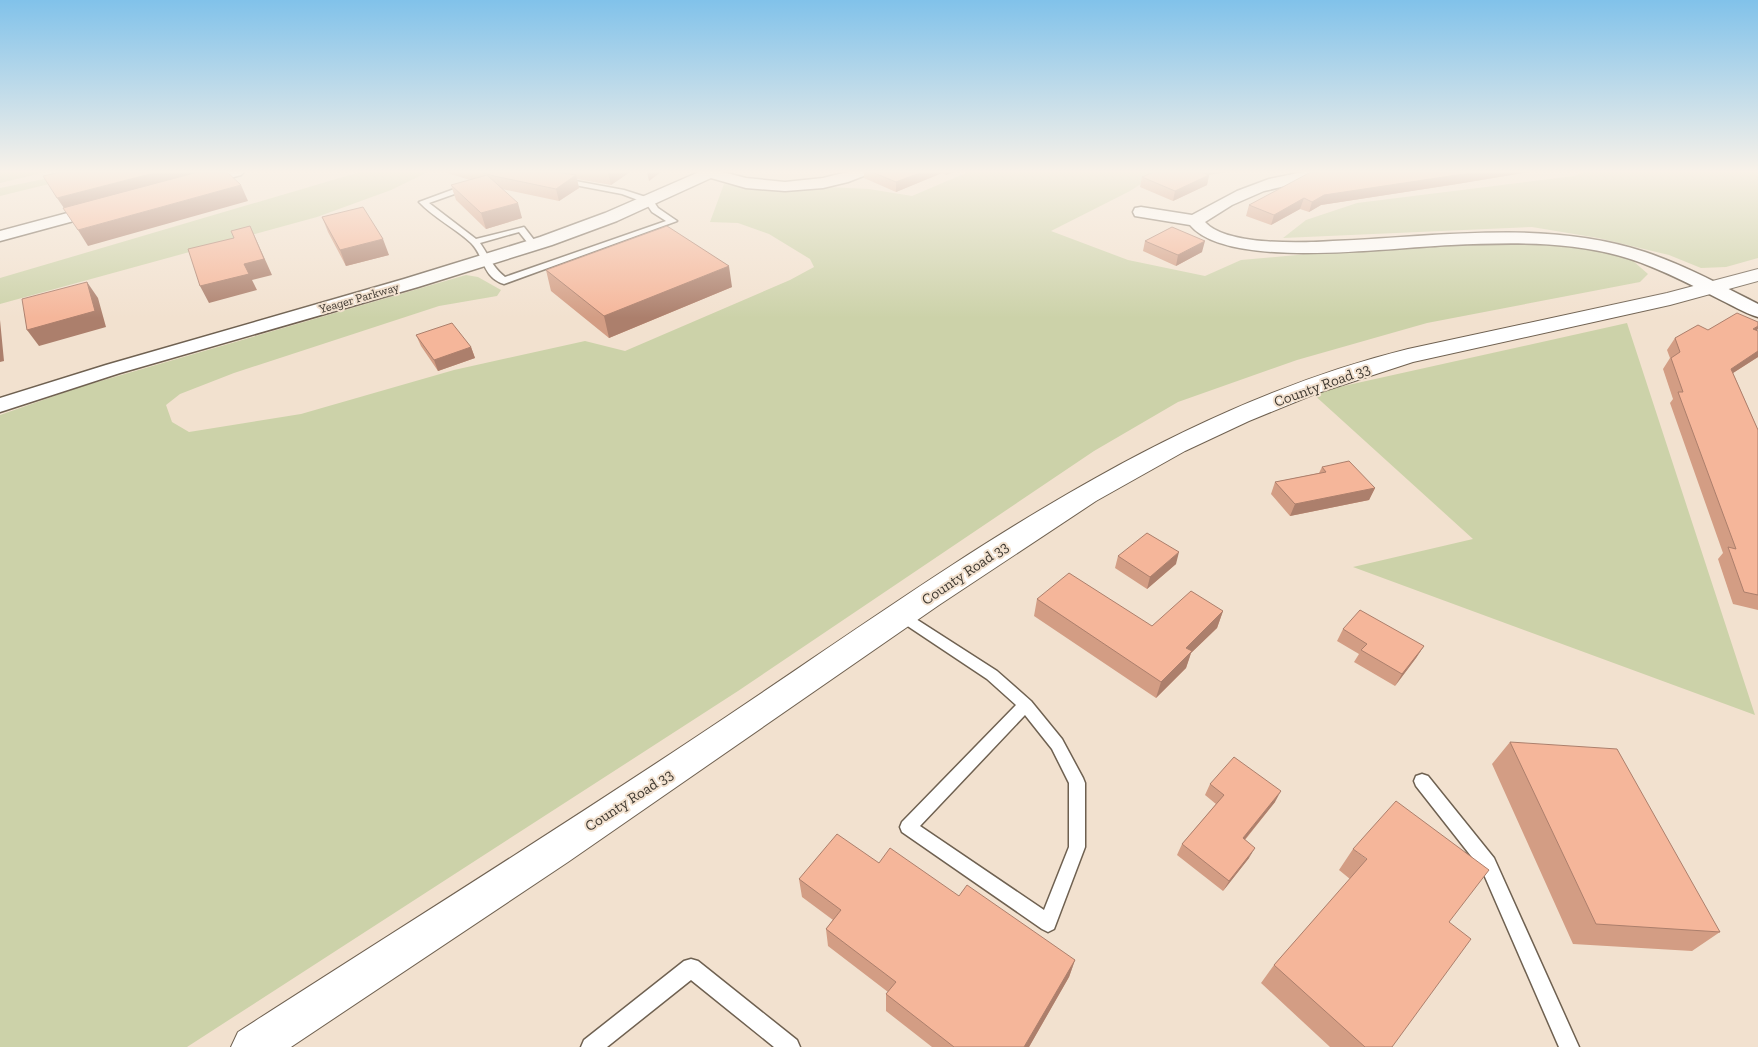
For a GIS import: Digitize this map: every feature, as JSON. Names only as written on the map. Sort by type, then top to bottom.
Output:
[{"type":"street","points":[[0,236],[56,221]]},
{"type":"street","name":"Yeager Parkway","points":[[0,405],[113,369],[487,259],[602,221]]},
{"type":"street","points":[[1195,221],[1202,230],[1217,237],[1246,244],[1277,247],[1500,236],[1567,241],[1601,246],[1636,255],[1758,311]]},
{"type":"street","name":"County Road 33","points":[[253,1047],[678,768],[902,615],[1059,511],[1181,442],[1300,391],[1408,356],[1622,310],[1758,275]]},
{"type":"lane","points":[[448,221],[475,242],[487,259],[489,269],[504,282],[673,221]]},
{"type":"lane","points":[[475,242],[521,229],[534,244]]},
{"type":"lane","points":[[902,615],[992,675],[1026,705],[1057,744],[1077,782],[1077,847],[1048,923],[908,827],[1026,705]]},
{"type":"lane","points":[[1422,781],[1488,864],[1569,1047]]},
{"type":"lane","points":[[591,1047],[691,968],[790,1047]]},
{"type":"green space","points":[[194,221],[303,221],[0,304],[0,278]]},
{"type":"green space","points":[[1071,221],[1051,231],[1128,260],[1205,276],[1241,260],[1474,239],[1589,247],[1617,253],[1632,260],[1648,274],[1640,282],[1427,323],[1297,360],[1178,402],[1094,451],[738,691],[187,1047],[0,1047],[0,415],[80,387],[466,275],[478,277],[501,290],[497,296],[439,306],[234,373],[180,394],[166,405],[172,422],[189,432],[301,414],[454,370],[585,341],[625,351],[790,280],[814,267],[810,259],[769,234],[738,223],[710,222]]},
{"type":"green space","points":[[1305,221],[1758,221],[1758,258],[1726,267],[1701,268],[1669,255],[1598,238],[1532,227],[1283,238]]},
{"type":"green space","points":[[1627,323],[1755,715],[1353,567],[1473,539],[1312,393]]},
{"type":"building","points":[[72,221],[111,221],[78,230]]},
{"type":"building","points":[[324,221],[372,221],[383,239],[340,250]]},
{"type":"building","points":[[250,226],[264,259],[244,264],[249,274],[200,286],[188,249],[234,238],[231,231]]},
{"type":"building","points":[[667,226],[729,266],[604,316],[546,270]]},
{"type":"building","points":[[1172,227],[1205,241],[1178,255],[1145,241]]},
{"type":"building","points":[[87,282],[95,311],[27,330],[22,299]]},
{"type":"building","points":[[1737,313],[1758,322],[1758,326],[1753,329],[1758,331],[1758,351],[1731,369],[1758,430],[1758,595],[1744,592],[1728,547],[1736,549],[1678,392],[1683,392],[1671,358],[1680,352],[1675,338],[1698,325],[1708,330]]},
{"type":"building","points":[[452,323],[471,347],[434,360],[416,335]]},
{"type":"building","points":[[1349,461],[1375,488],[1295,504],[1275,482],[1326,472],[1322,467]]},
{"type":"building","points":[[1147,533],[1179,552],[1150,577],[1118,556]]},
{"type":"building","points":[[1069,573],[1152,626],[1191,591],[1223,611],[1186,648],[1192,651],[1161,682],[1037,599]]},
{"type":"building","points":[[1360,610],[1424,646],[1402,674],[1361,650],[1367,644],[1343,629]]},
{"type":"building","points":[[1510,742],[1617,749],[1720,932],[1596,924]]},
{"type":"building","points":[[1234,757],[1281,791],[1243,838],[1255,848],[1229,881],[1182,844],[1224,795],[1210,784]]},
{"type":"building","points":[[1396,801],[1489,870],[1449,922],[1471,939],[1392,1047],[1365,1047],[1274,965],[1367,859],[1353,849]]},
{"type":"building","points":[[837,834],[879,863],[890,848],[959,896],[967,885],[1075,960],[1024,1047],[954,1047],[886,994],[896,982],[826,929],[841,910],[799,879]]}]
